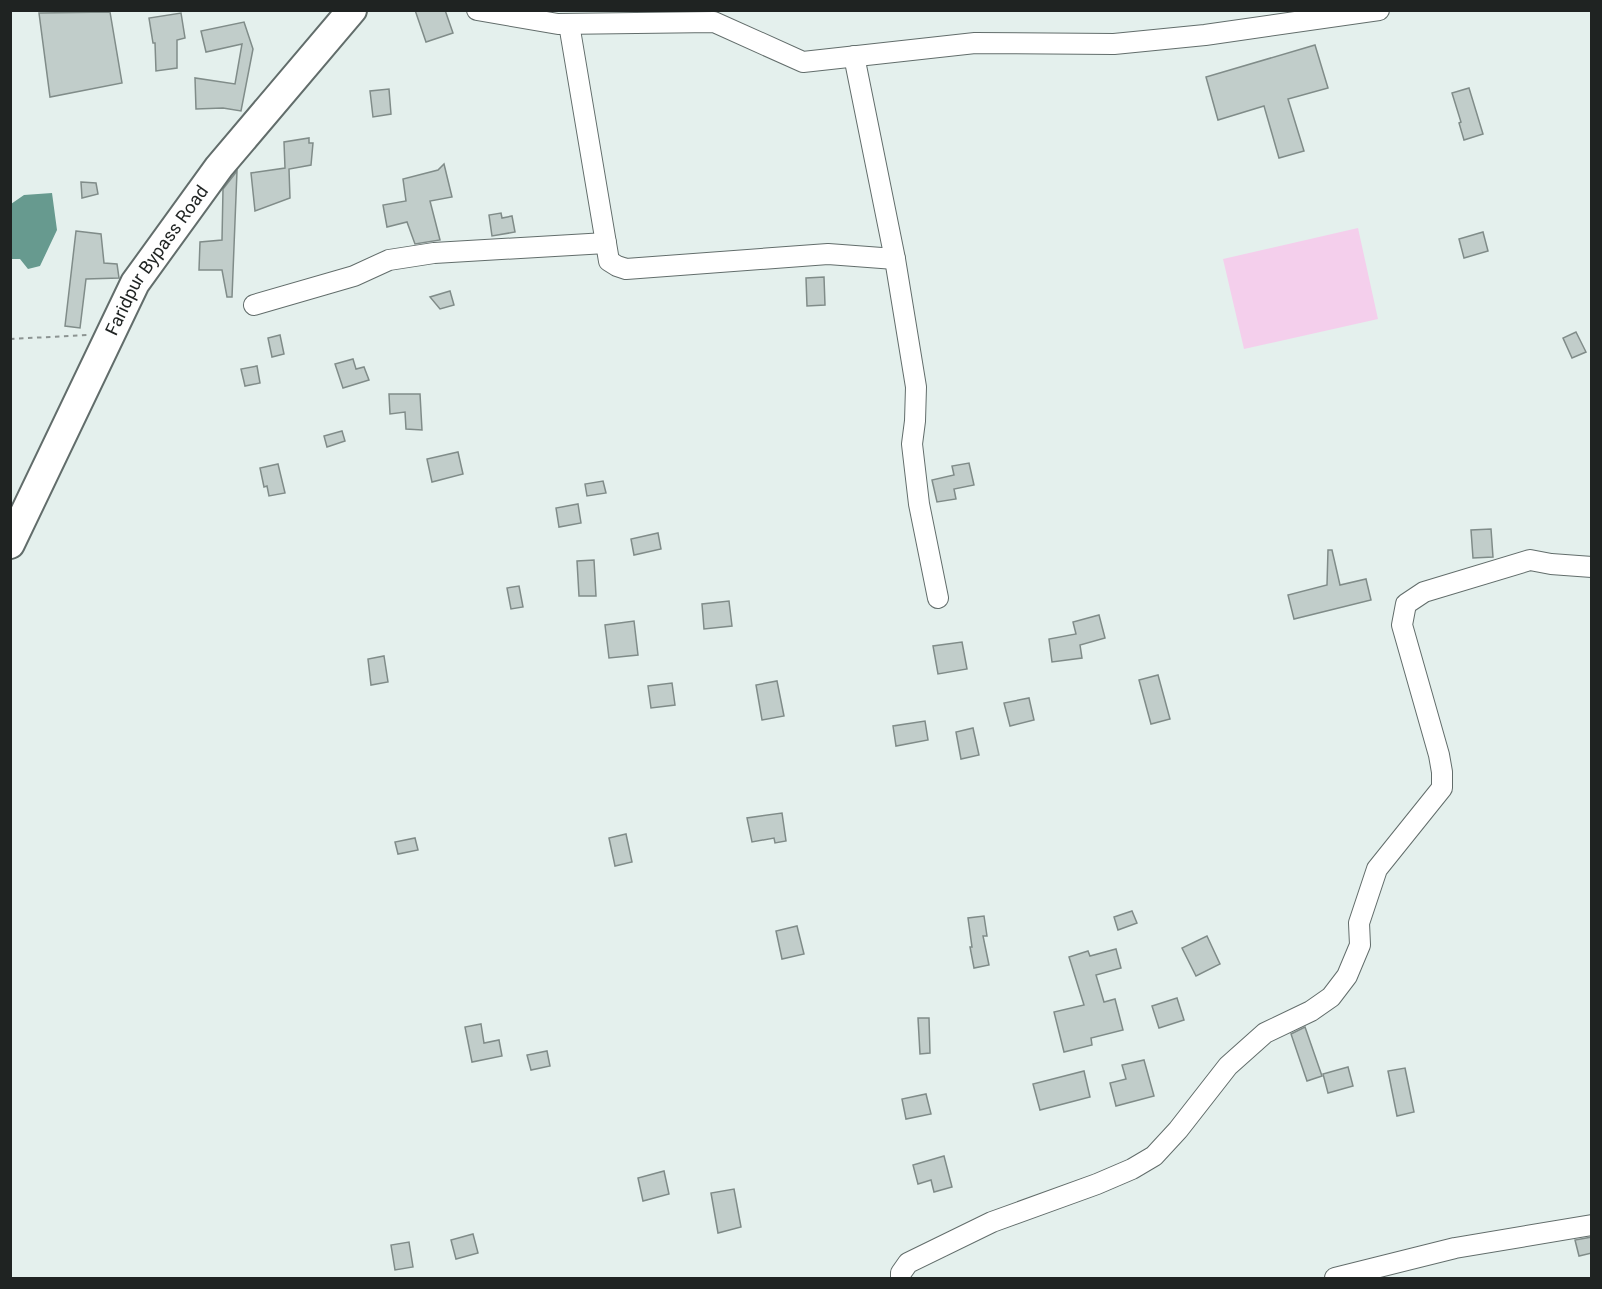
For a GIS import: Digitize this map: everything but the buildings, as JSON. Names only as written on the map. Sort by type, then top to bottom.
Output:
[{"type":"highway","name":"Faridpur Bypass Road","points":[[10,544],[135,283],[219,167],[352,10]]},
{"type":"street","points":[[477,10],[558,24],[714,22],[803,62],[975,43],[1114,44],[1205,35],[1379,10]]},
{"type":"street","points":[[569,24],[609,261],[626,269],[828,254],[896,259]]},
{"type":"street","points":[[854,56],[896,259],[916,387],[912,444],[918,494],[938,598]]},
{"type":"street","points":[[254,304],[354,276],[389,260],[434,253],[606,243]]},
{"type":"street","points":[[902,1278],[901,1273],[908,1263],[992,1222],[1097,1184],[1132,1169],[1154,1156],[1178,1130],[1228,1066],[1265,1033],[1311,1011],[1331,997],[1347,976],[1360,945],[1359,923],[1377,869],[1442,788],[1439,755],[1401,625],[1406,604],[1424,592],[1530,560],[1592,567]]},
{"type":"street","points":[[1335,1278],[1455,1248],[1592,1225]]},
{"type":"path","points":[[10,339],[111,333]]},
{"type":"shaded area","points":[[52,193],[57,230],[40,266],[28,269],[20,259],[11,259],[11,204],[24,195]]},
{"type":"shaded area","points":[[1358,228],[1378,319],[1244,349],[1223,259]]}]
